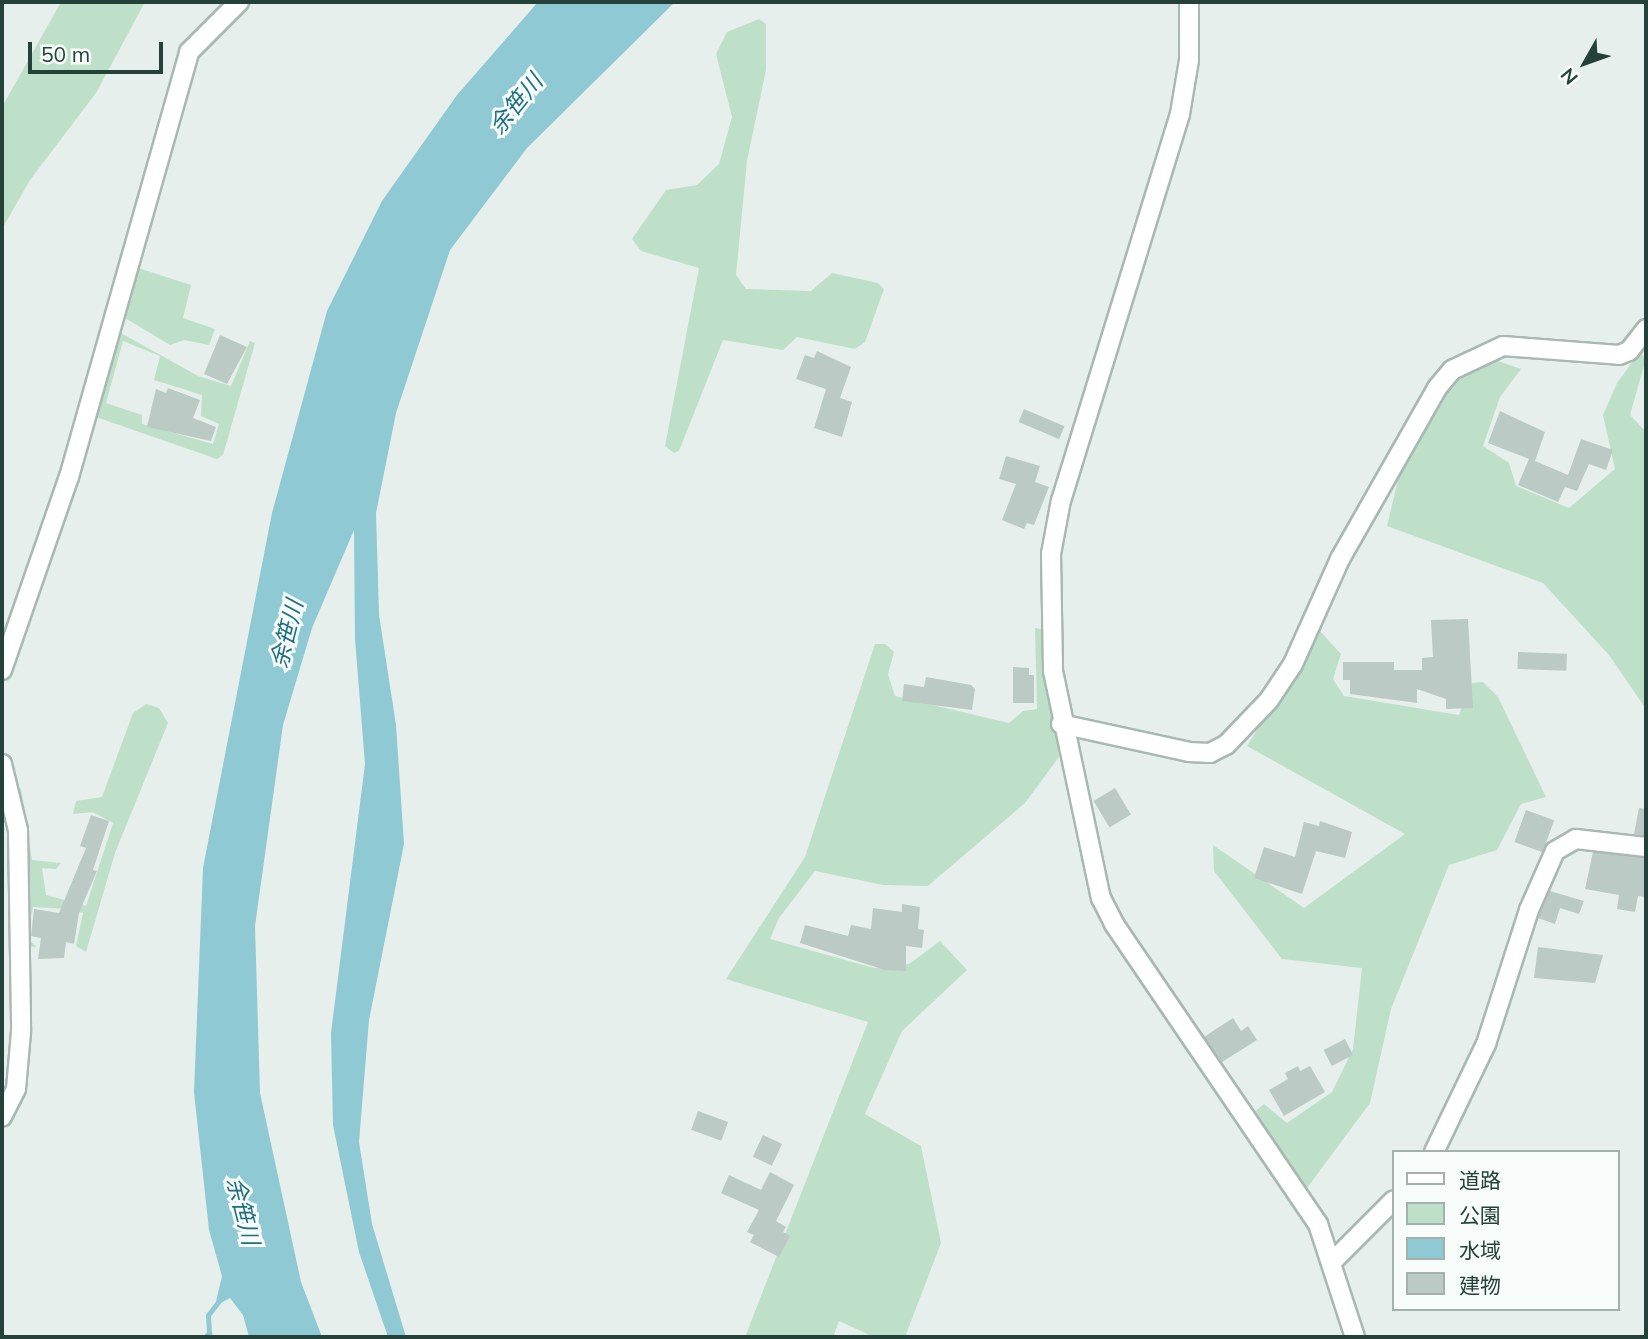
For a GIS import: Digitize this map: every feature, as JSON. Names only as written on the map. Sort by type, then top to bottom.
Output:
[{"type":"street","points":[[2,670],[69,477],[188,52],[239,2]]},
{"type":"street","points":[[1189,2],[1189,60],[1180,114],[1058,513],[1051,554],[1049,615],[1061,724],[1094,878],[1105,906],[1296,1186],[1333,1261],[1355,1337]]},
{"type":"street","points":[[1061,724],[1189,752],[1210,753],[1226,745],[1269,700],[1293,664],[1340,559],[1437,388],[1452,370],[1503,346],[1619,355],[1629,351],[1646,329]]},
{"type":"street","points":[[2,764],[18,830],[21,1032],[16,1089],[2,1117]]},
{"type":"street","points":[[1435,1150],[1486,1044],[1529,910],[1555,851],[1576,839],[1646,847]]},
{"type":"street","points":[[1333,1261],[1392,1202]]},
{"type":"green space","points":[[61,2],[145,2],[96,93],[30,180],[2,229],[2,107]]},
{"type":"green space","points":[[759,19],[766,24],[766,70],[747,161],[736,275],[746,289],[811,291],[832,273],[878,283],[884,289],[865,342],[855,349],[797,337],[783,350],[723,340],[679,451],[674,453],[665,446],[699,268],[641,251],[632,239],[666,190],[697,185],[719,164],[732,117],[716,54],[727,32]]},
{"type":"green space","points":[[138,268],[191,285],[183,318],[215,329],[209,345],[184,340],[170,345],[125,318]]},
{"type":"green space","points":[[119,332],[198,376],[231,386],[250,341],[255,343],[223,455],[217,459],[96,417]],"holes":[[[123,341],[160,356],[154,380],[202,395],[201,416],[219,424],[213,444],[142,424],[142,415],[106,403]]]},
{"type":"green space","points":[[1641,350],[1645,362],[1630,415],[1646,432],[1646,709],[1609,655],[1543,583],[1387,526],[1402,463],[1437,401],[1453,378],[1489,358],[1521,369],[1500,397],[1483,446],[1509,463],[1516,486],[1569,508],[1615,469],[1603,415],[1617,383]]},
{"type":"green space","points":[[1035,628],[1044,630],[1059,757],[1025,803],[928,886],[883,885],[815,871],[779,918],[770,939],[874,968],[909,964],[940,941],[967,970],[902,1031],[865,1114],[921,1146],[941,1243],[905,1337],[874,1337],[839,1321],[833,1337],[745,1337],[868,1022],[726,979],[805,857],[875,644],[885,644],[894,652],[888,674],[895,696],[1009,723],[1023,711],[1037,709]]},
{"type":"green space","points":[[1319,630],[1341,654],[1333,679],[1344,696],[1459,715],[1472,683],[1483,682],[1498,697],[1546,797],[1521,804],[1497,850],[1449,865],[1391,1009],[1370,1103],[1307,1188],[1252,1114],[1264,1104],[1287,1123],[1332,1092],[1353,1049],[1362,968],[1282,959],[1214,871],[1213,845],[1304,908],[1405,834],[1247,746]]},
{"type":"green space","points":[[146,704],[159,708],[168,723],[115,853],[86,952],[76,946],[83,913],[67,909],[33,907],[27,937],[36,947],[24,946],[16,788],[21,789],[32,860],[61,863],[56,869],[42,868],[46,895],[86,906],[113,823],[93,812],[73,814],[76,801],[102,797],[133,713]]},
{"type":"water","name":"余笹川","points":[[538,2],[675,2],[527,148],[450,250],[396,413],[376,513],[379,615],[396,725],[404,844],[369,1020],[359,1142],[372,1224],[406,1337],[388,1337],[359,1252],[333,1125],[331,1033],[365,764],[355,639],[354,530],[312,628],[283,725],[255,926],[260,1093],[301,1282],[322,1337],[249,1337],[243,1315],[230,1298],[215,1306],[222,1276],[209,1230],[194,1092],[203,868],[272,513],[327,311],[382,201],[457,95]]},
{"type":"building","points":[[220,335],[247,347],[227,384],[204,374]]},
{"type":"building","points":[[817,351],[851,367],[840,398],[852,402],[842,437],[814,428],[826,389],[796,379],[805,355],[814,358]]},
{"type":"building","points":[[168,388],[200,400],[193,418],[216,427],[211,441],[147,427],[156,389],[166,393]]},
{"type":"building","points":[[1024,409],[1065,426],[1059,439],[1019,422]]},
{"type":"building","points":[[1500,411],[1545,432],[1535,461],[1568,475],[1581,439],[1613,450],[1606,470],[1589,464],[1577,491],[1565,487],[1558,502],[1518,485],[1529,459],[1488,443]]},
{"type":"building","points":[[1006,456],[1040,466],[1035,482],[1049,487],[1034,525],[1027,523],[1024,529],[1002,520],[1016,484],[999,479]]},
{"type":"building","points":[[1468,619],[1473,708],[1446,709],[1446,699],[1417,689],[1417,703],[1350,694],[1350,680],[1343,680],[1343,662],[1394,662],[1394,670],[1422,670],[1422,658],[1433,657],[1431,620]]},
{"type":"building","points":[[1518,652],[1567,654],[1566,671],[1517,669]]},
{"type":"building","points":[[1013,667],[1029,668],[1029,675],[1034,675],[1034,703],[1013,703]]},
{"type":"building","points":[[926,677],[971,685],[975,689],[972,710],[902,701],[904,684],[924,687]]},
{"type":"building","points":[[1115,788],[1131,815],[1110,827],[1094,801]]},
{"type":"building","points":[[1639,808],[1646,809],[1646,836],[1634,834]]},
{"type":"building","points":[[1526,810],[1554,820],[1543,852],[1514,842]]},
{"type":"building","points":[[91,815],[109,821],[93,870],[97,871],[79,913],[74,944],[66,942],[64,958],[38,959],[41,938],[31,936],[34,909],[59,913],[86,848],[80,846]]},
{"type":"building","points":[[1320,821],[1352,832],[1345,858],[1316,851],[1302,894],[1254,878],[1264,847],[1295,857],[1304,822],[1319,826]]},
{"type":"building","points":[[1593,852],[1646,858],[1646,897],[1638,896],[1635,912],[1617,909],[1619,895],[1585,889]]},
{"type":"building","points":[[1550,891],[1584,901],[1579,914],[1560,908],[1555,924],[1538,918]]},
{"type":"building","points":[[902,904],[920,907],[918,929],[924,930],[922,948],[906,946],[906,971],[885,970],[800,943],[805,925],[848,936],[851,925],[871,929],[873,908],[902,912]]},
{"type":"building","points":[[1538,947],[1603,955],[1595,983],[1534,978]]},
{"type":"building","points":[[1233,1018],[1241,1031],[1248,1026],[1257,1040],[1222,1062],[1204,1037]]},
{"type":"building","points":[[1345,1039],[1353,1055],[1332,1066],[1324,1050]]},
{"type":"building","points":[[1298,1066],[1300,1071],[1310,1066],[1325,1092],[1284,1116],[1269,1090],[1288,1079],[1285,1073]]},
{"type":"building","points":[[698,1111],[728,1122],[721,1141],[691,1130]]},
{"type":"building","points":[[763,1135],[782,1144],[772,1166],[753,1157]]},
{"type":"building","points":[[770,1172],[794,1185],[776,1221],[786,1227],[783,1232],[790,1236],[779,1257],[750,1242],[754,1235],[747,1232],[759,1210],[721,1193],[729,1175],[761,1190]]},
{"type":"waterway","points":[[205,1337],[209,1333],[208,1315],[219,1301]]}]
